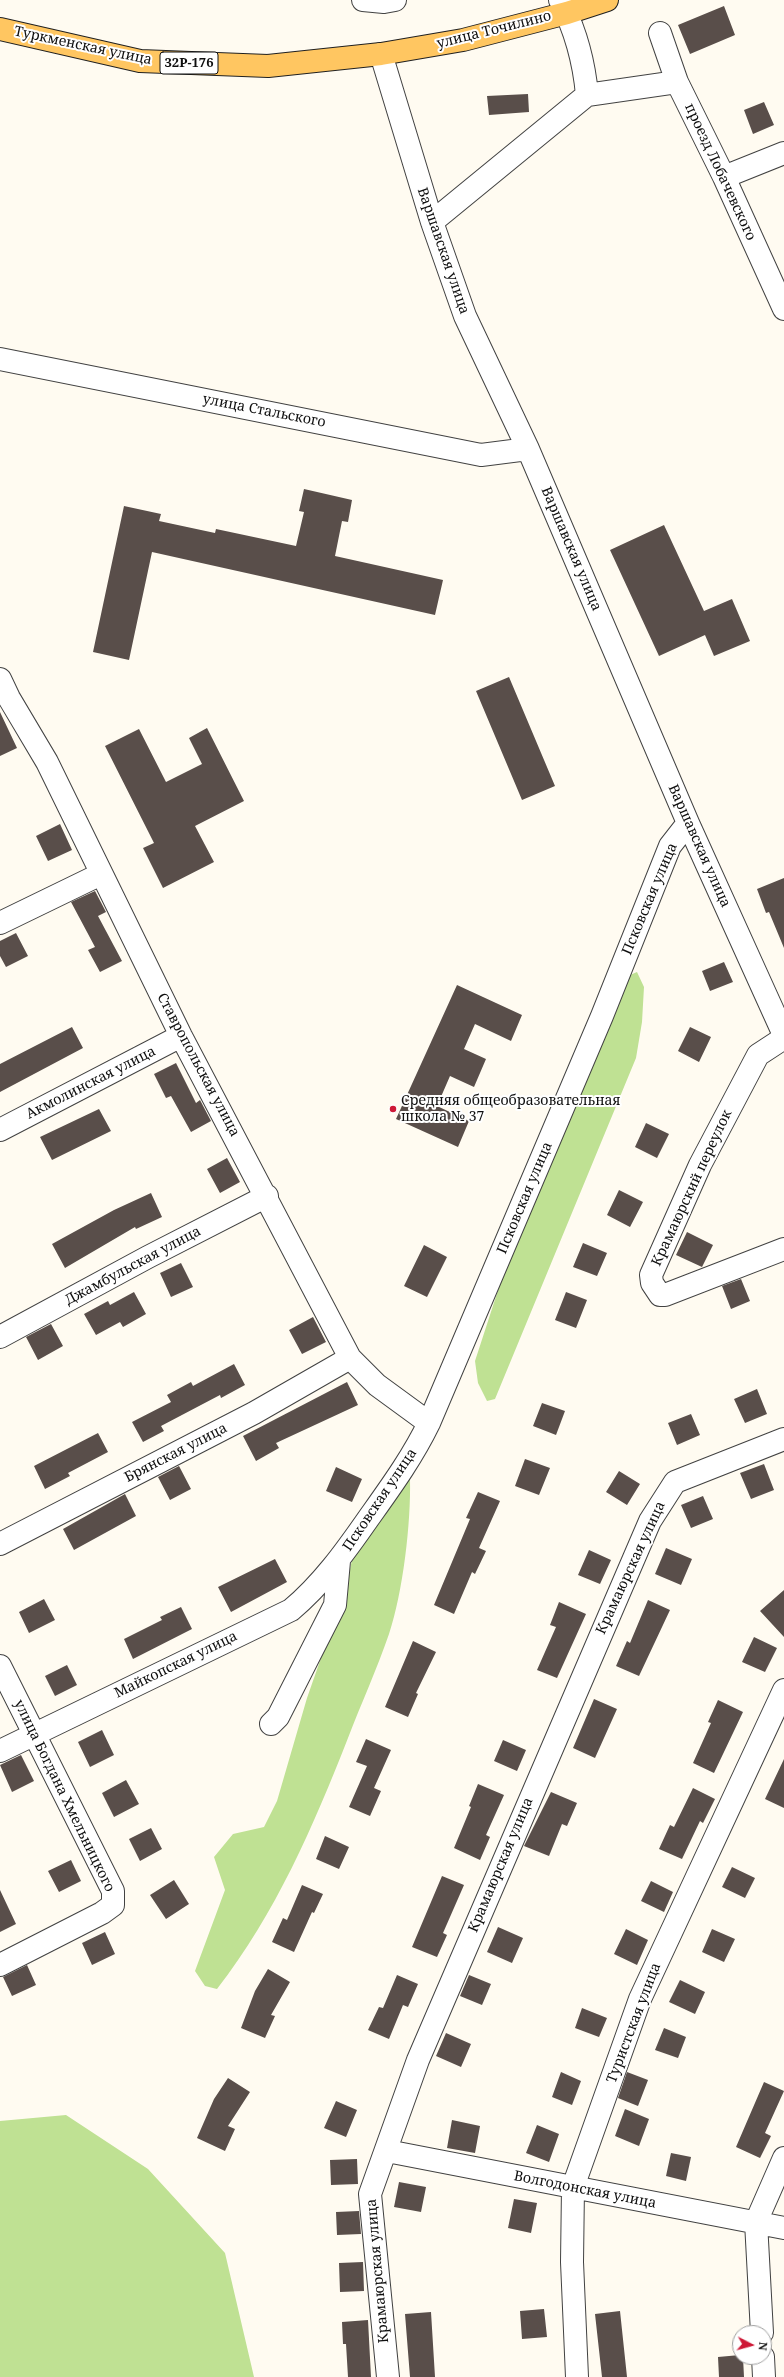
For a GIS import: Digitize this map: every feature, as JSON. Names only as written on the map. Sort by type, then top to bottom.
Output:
[{"type":"main road","name":"улица Точилино","points":[[381,54],[463,40],[564,6],[606,0]]},
{"type":"main road","name":"Туркменская улица","points":[[0,29],[140,61],[268,66],[381,54]]},
{"type":"street","points":[[363,0],[384,2],[395,0]]},
{"type":"street","points":[[564,6],[584,61],[587,95]]},
{"type":"street","name":"проезд Лобачевского","points":[[660,32],[677,82],[724,177],[784,309]]},
{"type":"street","name":"Варшавская улица","points":[[381,54],[432,222],[464,316],[528,449],[688,823],[784,1035]]},
{"type":"street","points":[[432,222],[587,95],[677,82]]},
{"type":"street","points":[[724,177],[784,153]]},
{"type":"street","points":[[760,162],[784,169]]},
{"type":"street","name":"улица Стальского","points":[[0,358],[481,455],[528,449]]},
{"type":"street","name":"Ставропольская улица","points":[[3,693],[47,762],[181,1036],[267,1196],[350,1358],[377,1385],[429,1424]]},
{"type":"street","name":"Псковская улица","points":[[339,1561],[410,1460],[429,1424],[602,1016],[670,846],[688,823]]},
{"type":"street","points":[[0,923],[102,874]]},
{"type":"street","name":"Акмолинская улица","points":[[0,1130],[181,1036]]},
{"type":"street","name":"Крамаюрский переулок","points":[[784,1038],[758,1055],[700,1165],[651,1275],[652,1283],[660,1295],[666,1295],[784,1249]]},
{"type":"street","name":"Джамбульская улица","points":[[0,1337],[148,1257],[267,1196]]},
{"type":"street","name":"Брянская улица","points":[[0,1544],[254,1413],[350,1358]]},
{"type":"street","name":"Крамаюрская улица","points":[[388,2377],[370,2194],[387,2151],[418,2060],[654,1514],[675,1482],[784,1439]]},
{"type":"street","points":[[271,1724],[278,1717],[335,1605],[339,1561]]},
{"type":"street","name":"Майкопская улица","points":[[0,1751],[291,1610],[314,1591],[339,1561]]},
{"type":"street","name":"улица Богдана Хмельницкого","points":[[0,1666],[113,1891],[113,1905],[102,1913],[0,1965]]},
{"type":"street","name":"Туристская улица","points":[[577,2377],[572,2262],[573,2187],[640,1999],[784,1690]]},
{"type":"street","name":"Волгодонская улица","points":[[387,2151],[784,2228]]},
{"type":"street","points":[[762,2325],[756,2222],[784,2158]]},
{"type":"street","points":[[763,2365],[764,2377]]},
{"type":"green space","points":[[637,972],[644,987],[642,1022],[636,1058],[495,1399],[487,1401],[478,1383],[475,1361],[503,1275],[630,975]]},
{"type":"green space","points":[[410,1479],[409,1516],[405,1557],[394,1617],[389,1634],[335,1771],[292,1868],[257,1930],[217,1989],[205,1986],[195,1971],[225,1890],[214,1857],[233,1834],[264,1827],[277,1801],[307,1698],[321,1658],[341,1614],[351,1564],[357,1547],[404,1482]]},
{"type":"green space","points":[[66,2115],[148,2169],[225,2253],[254,2377],[0,2377],[0,2121]]},
{"type":"building","points":[[724,6],[735,35],[690,54],[678,25]]},
{"type":"building","points":[[528,94],[529,112],[489,115],[487,96]]},
{"type":"building","points":[[764,102],[774,125],[753,134],[744,110]]},
{"type":"building","points":[[304,489],[352,500],[348,522],[342,521],[335,556],[443,580],[435,615],[152,552],[129,660],[93,652],[124,506],[161,514],[159,521],[215,533],[216,529],[296,546],[304,512],[299,511]]},
{"type":"building","points":[[664,525],[704,611],[732,599],[750,641],[714,656],[705,635],[659,656],[610,550]]},
{"type":"building","points":[[509,677],[555,786],[522,800],[476,691]]},
{"type":"building","points":[[0,712],[17,748],[0,756]]},
{"type":"building","points":[[207,728],[244,801],[195,826],[214,862],[163,888],[143,848],[154,843],[105,746],[139,729],[166,782],[202,764],[189,738]]},
{"type":"building","points":[[60,824],[72,850],[48,861],[36,836]]},
{"type":"building","points":[[784,878],[784,948],[769,912],[766,913],[757,889]]},
{"type":"building","points":[[95,891],[106,912],[98,916],[122,961],[100,972],[88,950],[95,947],[71,902]]},
{"type":"building","points":[[16,933],[28,956],[6,967],[0,956],[0,941]]},
{"type":"building","points":[[724,962],[733,982],[710,991],[702,971]]},
{"type":"building","points":[[457,985],[522,1015],[511,1041],[475,1024],[464,1049],[486,1059],[474,1087],[450,1076],[437,1106],[469,1121],[458,1147],[396,1119]]},
{"type":"building","points":[[72,1027],[83,1048],[0,1092],[0,1064]]},
{"type":"building","points":[[690,1027],[711,1037],[699,1062],[678,1051]]},
{"type":"building","points":[[176,1063],[196,1103],[200,1100],[211,1121],[191,1132],[171,1096],[166,1098],[154,1074]]},
{"type":"building","points":[[99,1109],[111,1131],[52,1160],[40,1137]]},
{"type":"building","points":[[646,1123],[669,1134],[657,1158],[635,1147]]},
{"type":"building","points":[[227,1158],[240,1182],[220,1193],[207,1169]]},
{"type":"building","points":[[619,1190],[643,1202],[630,1227],[607,1215]]},
{"type":"building","points":[[151,1193],[162,1217],[136,1229],[135,1227],[65,1268],[52,1244],[114,1210]]},
{"type":"building","points":[[687,1232],[713,1245],[702,1267],[676,1255]]},
{"type":"building","points":[[583,1243],[607,1253],[597,1276],[573,1267]]},
{"type":"building","points":[[424,1245],[447,1257],[427,1297],[404,1286]]},
{"type":"building","points":[[181,1263],[193,1287],[171,1297],[160,1273]]},
{"type":"building","points":[[741,1279],[750,1301],[731,1309],[722,1286]]},
{"type":"building","points":[[134,1292],[146,1314],[123,1327],[120,1322],[96,1335],[84,1314],[108,1301],[110,1305]]},
{"type":"building","points":[[566,1292],[587,1300],[576,1328],[555,1320]]},
{"type":"building","points":[[313,1317],[326,1342],[302,1354],[289,1330]]},
{"type":"building","points":[[51,1324],[63,1346],[38,1360],[26,1337]]},
{"type":"building","points":[[234,1364],[245,1385],[221,1398],[220,1395],[161,1426],[164,1431],[143,1442],[132,1422],[171,1402],[167,1395],[191,1382],[193,1386]]},
{"type":"building","points":[[347,1382],[358,1405],[276,1443],[279,1448],[256,1461],[243,1436]]},
{"type":"building","points":[[757,1389],[767,1414],[745,1423],[734,1399]]},
{"type":"building","points":[[542,1403],[565,1411],[556,1435],[533,1426]]},
{"type":"building","points":[[691,1414],[700,1435],[677,1445],[668,1423]]},
{"type":"building","points":[[98,1433],[108,1452],[68,1473],[70,1476],[45,1489],[34,1466]]},
{"type":"building","points":[[525,1459],[550,1468],[539,1495],[515,1486]]},
{"type":"building","points":[[764,1464],[774,1490],[751,1499],[740,1473]]},
{"type":"building","points":[[179,1466],[191,1489],[170,1500],[158,1477]]},
{"type":"building","points":[[336,1467],[362,1479],[352,1502],[326,1491]]},
{"type":"building","points":[[619,1471],[640,1484],[627,1505],[606,1492]]},
{"type":"building","points":[[478,1492],[500,1501],[479,1548],[486,1551],[475,1574],[472,1572],[454,1614],[434,1605],[470,1519],[466,1518]]},
{"type":"building","points":[[125,1494],[136,1516],[74,1550],[63,1529]]},
{"type":"building","points":[[703,1496],[713,1519],[691,1528],[681,1505]]},
{"type":"building","points":[[666,1548],[692,1559],[681,1585],[655,1574]]},
{"type":"building","points":[[589,1550],[611,1560],[600,1584],[578,1575]]},
{"type":"building","points":[[275,1559],[287,1582],[231,1612],[218,1587]]},
{"type":"building","points":[[784,1590],[784,1637],[760,1611]]},
{"type":"building","points":[[44,1599],[55,1620],[29,1633],[19,1612]]},
{"type":"building","points":[[648,1600],[670,1610],[639,1676],[616,1666],[627,1641],[630,1643]]},
{"type":"building","points":[[559,1602],[586,1614],[557,1678],[537,1670],[556,1627],[550,1625]]},
{"type":"building","points":[[181,1607],[192,1629],[133,1659],[124,1639],[162,1620],[160,1617]]},
{"type":"building","points":[[754,1637],[777,1648],[765,1672],[742,1662]]},
{"type":"building","points":[[413,1641],[436,1652],[416,1693],[418,1694],[408,1717],[385,1707]]},
{"type":"building","points":[[67,1665],[77,1685],[55,1696],[45,1676]]},
{"type":"building","points":[[594,1699],[617,1709],[595,1758],[573,1748]]},
{"type":"building","points":[[718,1700],[743,1712],[714,1773],[693,1763],[711,1723],[708,1722]]},
{"type":"building","points":[[102,1730],[114,1755],[90,1767],[78,1742]]},
{"type":"building","points":[[366,1739],[391,1750],[374,1788],[381,1791],[370,1816],[349,1807],[367,1766],[356,1762]]},
{"type":"building","points":[[503,1740],[526,1750],[517,1771],[494,1761]]},
{"type":"building","points":[[21,1755],[34,1781],[12,1792],[0,1765]]},
{"type":"building","points":[[784,1759],[784,1808],[765,1799]]},
{"type":"building","points":[[126,1780],[139,1804],[114,1817],[102,1793]]},
{"type":"building","points":[[478,1784],[504,1795],[486,1835],[490,1837],[480,1860],[454,1848],[471,1807],[469,1806]]},
{"type":"building","points":[[693,1788],[715,1799],[703,1823],[700,1821],[682,1859],[659,1849],[670,1825],[674,1827]]},
{"type":"building","points":[[551,1792],[577,1803],[567,1826],[562,1824],[549,1856],[524,1846]]},
{"type":"building","points":[[151,1828],[162,1849],[140,1861],[129,1839]]},
{"type":"building","points":[[325,1836],[349,1847],[339,1869],[316,1859]]},
{"type":"building","points":[[71,1860],[81,1881],[59,1892],[48,1871]]},
{"type":"building","points":[[732,1867],[755,1878],[745,1898],[722,1887]]},
{"type":"building","points":[[442,1876],[464,1885],[443,1933],[447,1935],[437,1957],[412,1947]]},
{"type":"building","points":[[174,1880],[189,1904],[166,1919],[150,1895]]},
{"type":"building","points":[[651,1881],[673,1892],[664,1912],[641,1901]]},
{"type":"building","points":[[302,1885],[323,1894],[314,1913],[312,1912],[294,1952],[272,1942],[283,1918],[287,1920]]},
{"type":"building","points":[[0,1890],[16,1924],[0,1932]]},
{"type":"building","points":[[498,1927],[523,1938],[512,1963],[487,1952]]},
{"type":"building","points":[[626,1929],[648,1940],[637,1965],[614,1954]]},
{"type":"building","points":[[712,1929],[735,1939],[724,1962],[702,1952]]},
{"type":"building","points":[[105,1932],[115,1954],[92,1965],[82,1943]]},
{"type":"building","points":[[27,1965],[36,1985],[12,1996],[3,1977]]},
{"type":"building","points":[[268,1969],[290,1982],[271,2015],[275,2016],[265,2038],[241,2028],[255,1991]]},
{"type":"building","points":[[397,1975],[418,1984],[408,2007],[403,2005],[389,2039],[368,2030],[379,2007],[383,2008]]},
{"type":"building","points":[[469,1975],[491,1984],[482,2005],[460,1996]]},
{"type":"building","points":[[680,1980],[705,1992],[695,2014],[669,2002]]},
{"type":"building","points":[[582,2008],[607,2018],[599,2037],[575,2028]]},
{"type":"building","points":[[664,2028],[686,2037],[678,2058],[655,2050]]},
{"type":"building","points":[[446,2033],[471,2044],[461,2067],[436,2056]]},
{"type":"building","points":[[561,2072],[581,2081],[572,2105],[552,2097]]},
{"type":"building","points":[[627,2072],[648,2080],[638,2106],[618,2098]]},
{"type":"building","points":[[228,2078],[250,2092],[228,2126],[235,2129],[225,2151],[197,2138],[214,2099]]},
{"type":"building","points":[[764,2082],[784,2091],[765,2133],[771,2136],[760,2158],[736,2147]]},
{"type":"building","points":[[336,2101],[357,2110],[346,2137],[324,2128]]},
{"type":"building","points":[[625,2109],[649,2119],[639,2146],[615,2136]]},
{"type":"building","points":[[452,2120],[480,2126],[475,2153],[447,2148]]},
{"type":"building","points":[[537,2125],[559,2134],[549,2162],[526,2153]]},
{"type":"building","points":[[671,2153],[691,2157],[686,2181],[666,2176]]},
{"type":"building","points":[[357,2159],[358,2184],[331,2185],[330,2160]]},
{"type":"building","points":[[399,2182],[426,2187],[421,2212],[394,2207]]},
{"type":"building","points":[[514,2199],[537,2203],[531,2233],[508,2228]]},
{"type":"building","points":[[359,2211],[361,2234],[337,2235],[336,2212]]},
{"type":"building","points":[[363,2262],[364,2291],[340,2292],[339,2263]]},
{"type":"building","points":[[544,2309],[547,2337],[522,2339],[520,2311]]},
{"type":"building","points":[[620,2311],[627,2377],[602,2377],[595,2314]]},
{"type":"building","points":[[431,2312],[435,2377],[410,2377],[405,2314]]},
{"type":"building","points":[[368,2320],[371,2377],[348,2377],[346,2344],[343,2344],[342,2322]]},
{"type":"building","points":[[732,2356],[732,2365],[743,2365],[744,2377],[719,2377],[718,2357]]},
{"type":"place","name":"Средняя общеобразовательная школа № 37","points":[[393,1109]]}]
